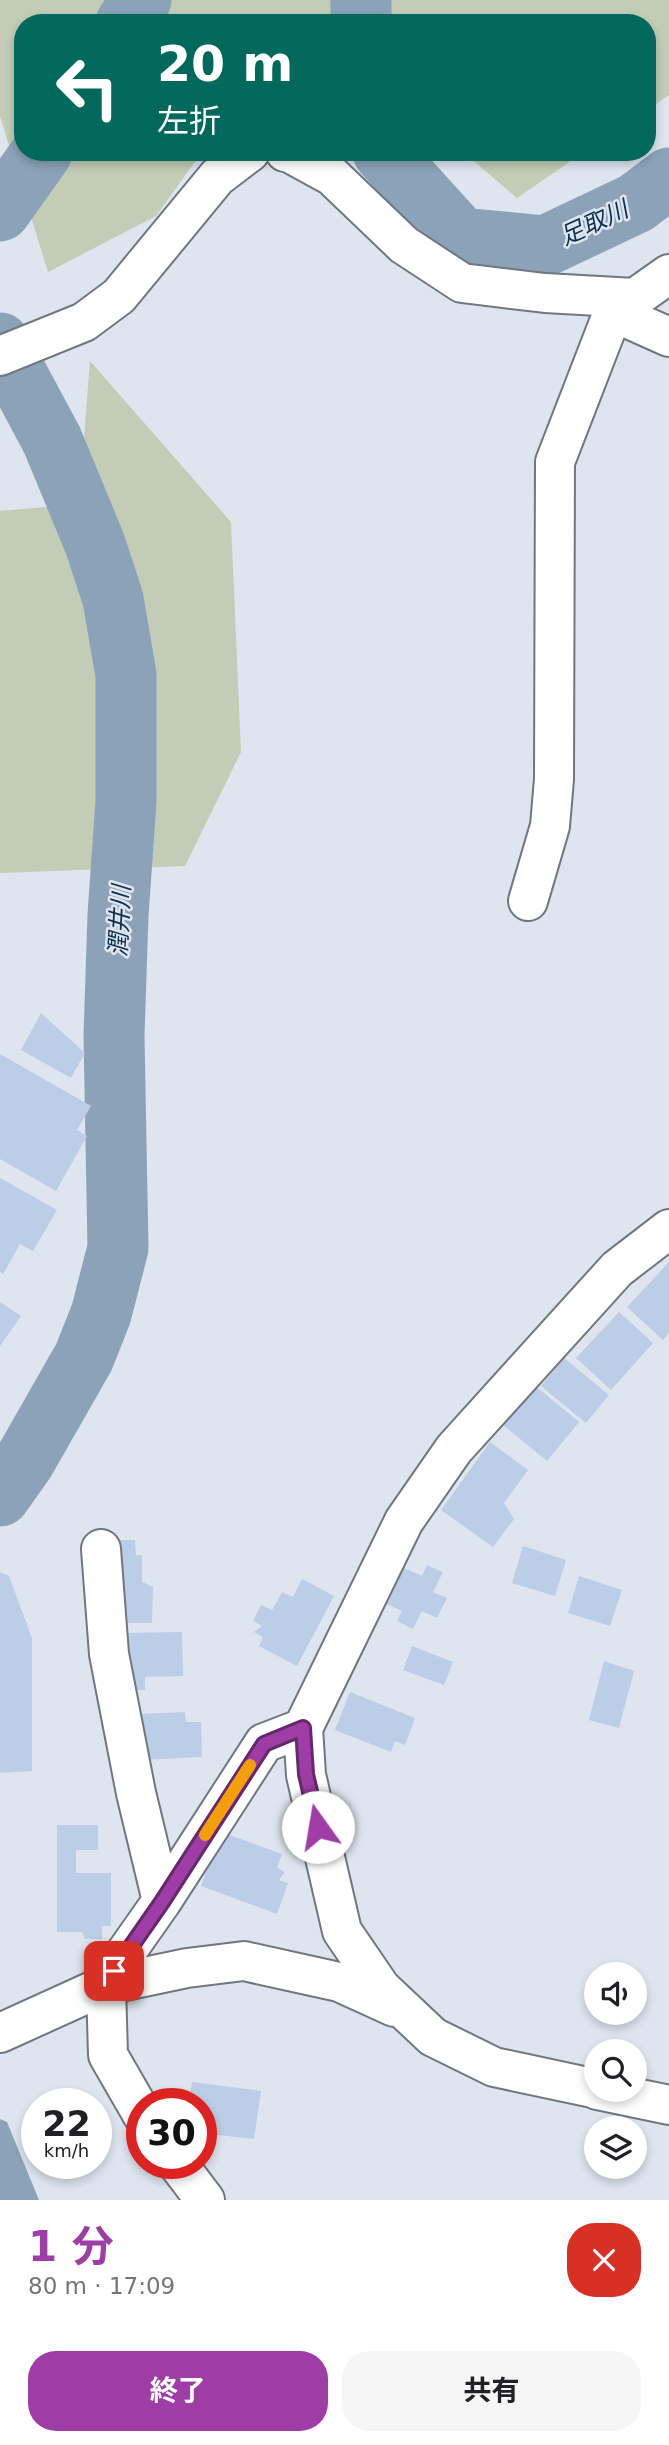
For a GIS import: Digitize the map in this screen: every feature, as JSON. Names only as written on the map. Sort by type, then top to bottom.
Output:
[{"type":"street","points":[[0,356],[84,322],[119,296],[217,177],[238,161]]},
{"type":"street","points":[[305,161],[332,176],[404,245],[463,283],[624,305],[669,337]]},
{"type":"street","points":[[528,901],[550,826],[554,779],[555,462],[624,305],[669,274]]},
{"type":"street","points":[[584,2087],[494,2067],[433,2037],[381,1988],[342,1931],[306,1774],[303,1728],[404,1521],[454,1449],[617,1269],[669,1229]]},
{"type":"street","points":[[101,1549],[109,1654],[136,1793],[162,1902]]},
{"type":"street","points":[[127,2088],[108,2055],[106,1985],[264,1744],[303,1728]]},
{"type":"street","points":[[0,2034],[106,1985],[187,1968],[244,1961],[339,1982],[408,2013]]},
{"type":"street","points":[[647,2100],[669,2105]]},
{"type":"street","points":[[189,2179],[205,2200]]},
{"type":"green space","points":[[0,0],[669,0],[669,95],[656,104],[656,14],[14,14],[14,161],[196,161],[156,216],[48,272],[0,116]]},
{"type":"green space","points":[[474,161],[571,161],[517,198]]},
{"type":"green space","points":[[90,361],[231,522],[241,752],[185,866],[0,873],[0,511],[79,504]]},
{"type":"water","points":[[0,2119],[7,2122],[21,2156],[21,2179],[30,2179],[39,2200],[0,2200]]},
{"type":"building","points":[[41,1013],[85,1053],[71,1078],[21,1050]]},
{"type":"building","points":[[0,1054],[91,1106],[77,1130],[87,1136],[56,1191],[0,1159]]},
{"type":"building","points":[[0,1178],[57,1210],[33,1251],[20,1244],[3,1274],[0,1272]]},
{"type":"building","points":[[669,1262],[669,1333],[663,1340],[627,1307]]},
{"type":"building","points":[[0,1302],[21,1316],[0,1346]]},
{"type":"building","points":[[619,1312],[653,1343],[611,1390],[576,1358]]},
{"type":"building","points":[[564,1358],[609,1395],[586,1423],[541,1386]]},
{"type":"building","points":[[534,1385],[579,1422],[547,1461],[502,1424]]},
{"type":"building","points":[[490,1442],[528,1470],[504,1503],[514,1519],[493,1547],[441,1510]]},
{"type":"building","points":[[110,1540],[135,1540],[136,1555],[142,1555],[142,1582],[153,1587],[152,1623],[109,1623]]},
{"type":"building","points":[[523,1546],[566,1560],[555,1596],[512,1583]]},
{"type":"building","points":[[427,1565],[443,1572],[433,1592],[447,1598],[437,1618],[422,1611],[413,1629],[397,1621],[402,1611],[387,1604],[404,1568],[422,1576]]},
{"type":"building","points":[[0,1572],[9,1576],[32,1638],[32,1771],[0,1773]]},
{"type":"building","points":[[579,1576],[622,1590],[610,1626],[568,1613]]},
{"type":"building","points":[[302,1579],[334,1596],[297,1666],[259,1646],[263,1637],[254,1632],[262,1626],[253,1621],[261,1605],[272,1610],[282,1592],[293,1597]]},
{"type":"building","points":[[182,1632],[183,1676],[145,1677],[145,1690],[122,1690],[121,1633]]},
{"type":"building","points":[[412,1646],[453,1662],[444,1685],[403,1670]]},
{"type":"building","points":[[604,1661],[634,1671],[619,1728],[589,1720]]},
{"type":"building","points":[[350,1692],[415,1718],[405,1745],[395,1741],[391,1752],[335,1730]]},
{"type":"building","points":[[185,1712],[186,1722],[201,1722],[202,1757],[142,1760],[140,1714]]},
{"type":"building","points":[[57,1825],[98,1825],[98,1850],[76,1850],[76,1873],[111,1873],[111,1926],[102,1926],[102,1939],[85,1939],[82,1932],[57,1932]]},
{"type":"building","points":[[221,1832],[282,1854],[277,1868],[285,1872],[279,1880],[288,1883],[277,1914],[201,1886]]},
{"type":"building","points":[[192,2082],[261,2091],[254,2139],[217,2135],[217,2088],[191,2088]]},
{"type":"waterway","name":"足取川","points":[[132,14],[141,0]]},
{"type":"waterway","name":"足取川","points":[[361,0],[361,14]]},
{"type":"waterway","name":"足取川","points":[[0,211],[36,161]]},
{"type":"waterway","name":"足取川","points":[[391,161],[461,238],[545,246],[636,203],[669,178]]},
{"type":"waterway","name":"潤井川","points":[[0,343],[52,440],[95,544],[113,599],[126,675],[126,801],[118,915],[114,1036],[118,1248],[101,1314],[84,1357],[24,1462],[0,1496]]},
{"type":"slow traffic","points":[[205,1835],[250,1765]]},
{"type":"route","points":[[114,1971],[264,1744],[303,1728],[306,1774],[318,1827]]}]
